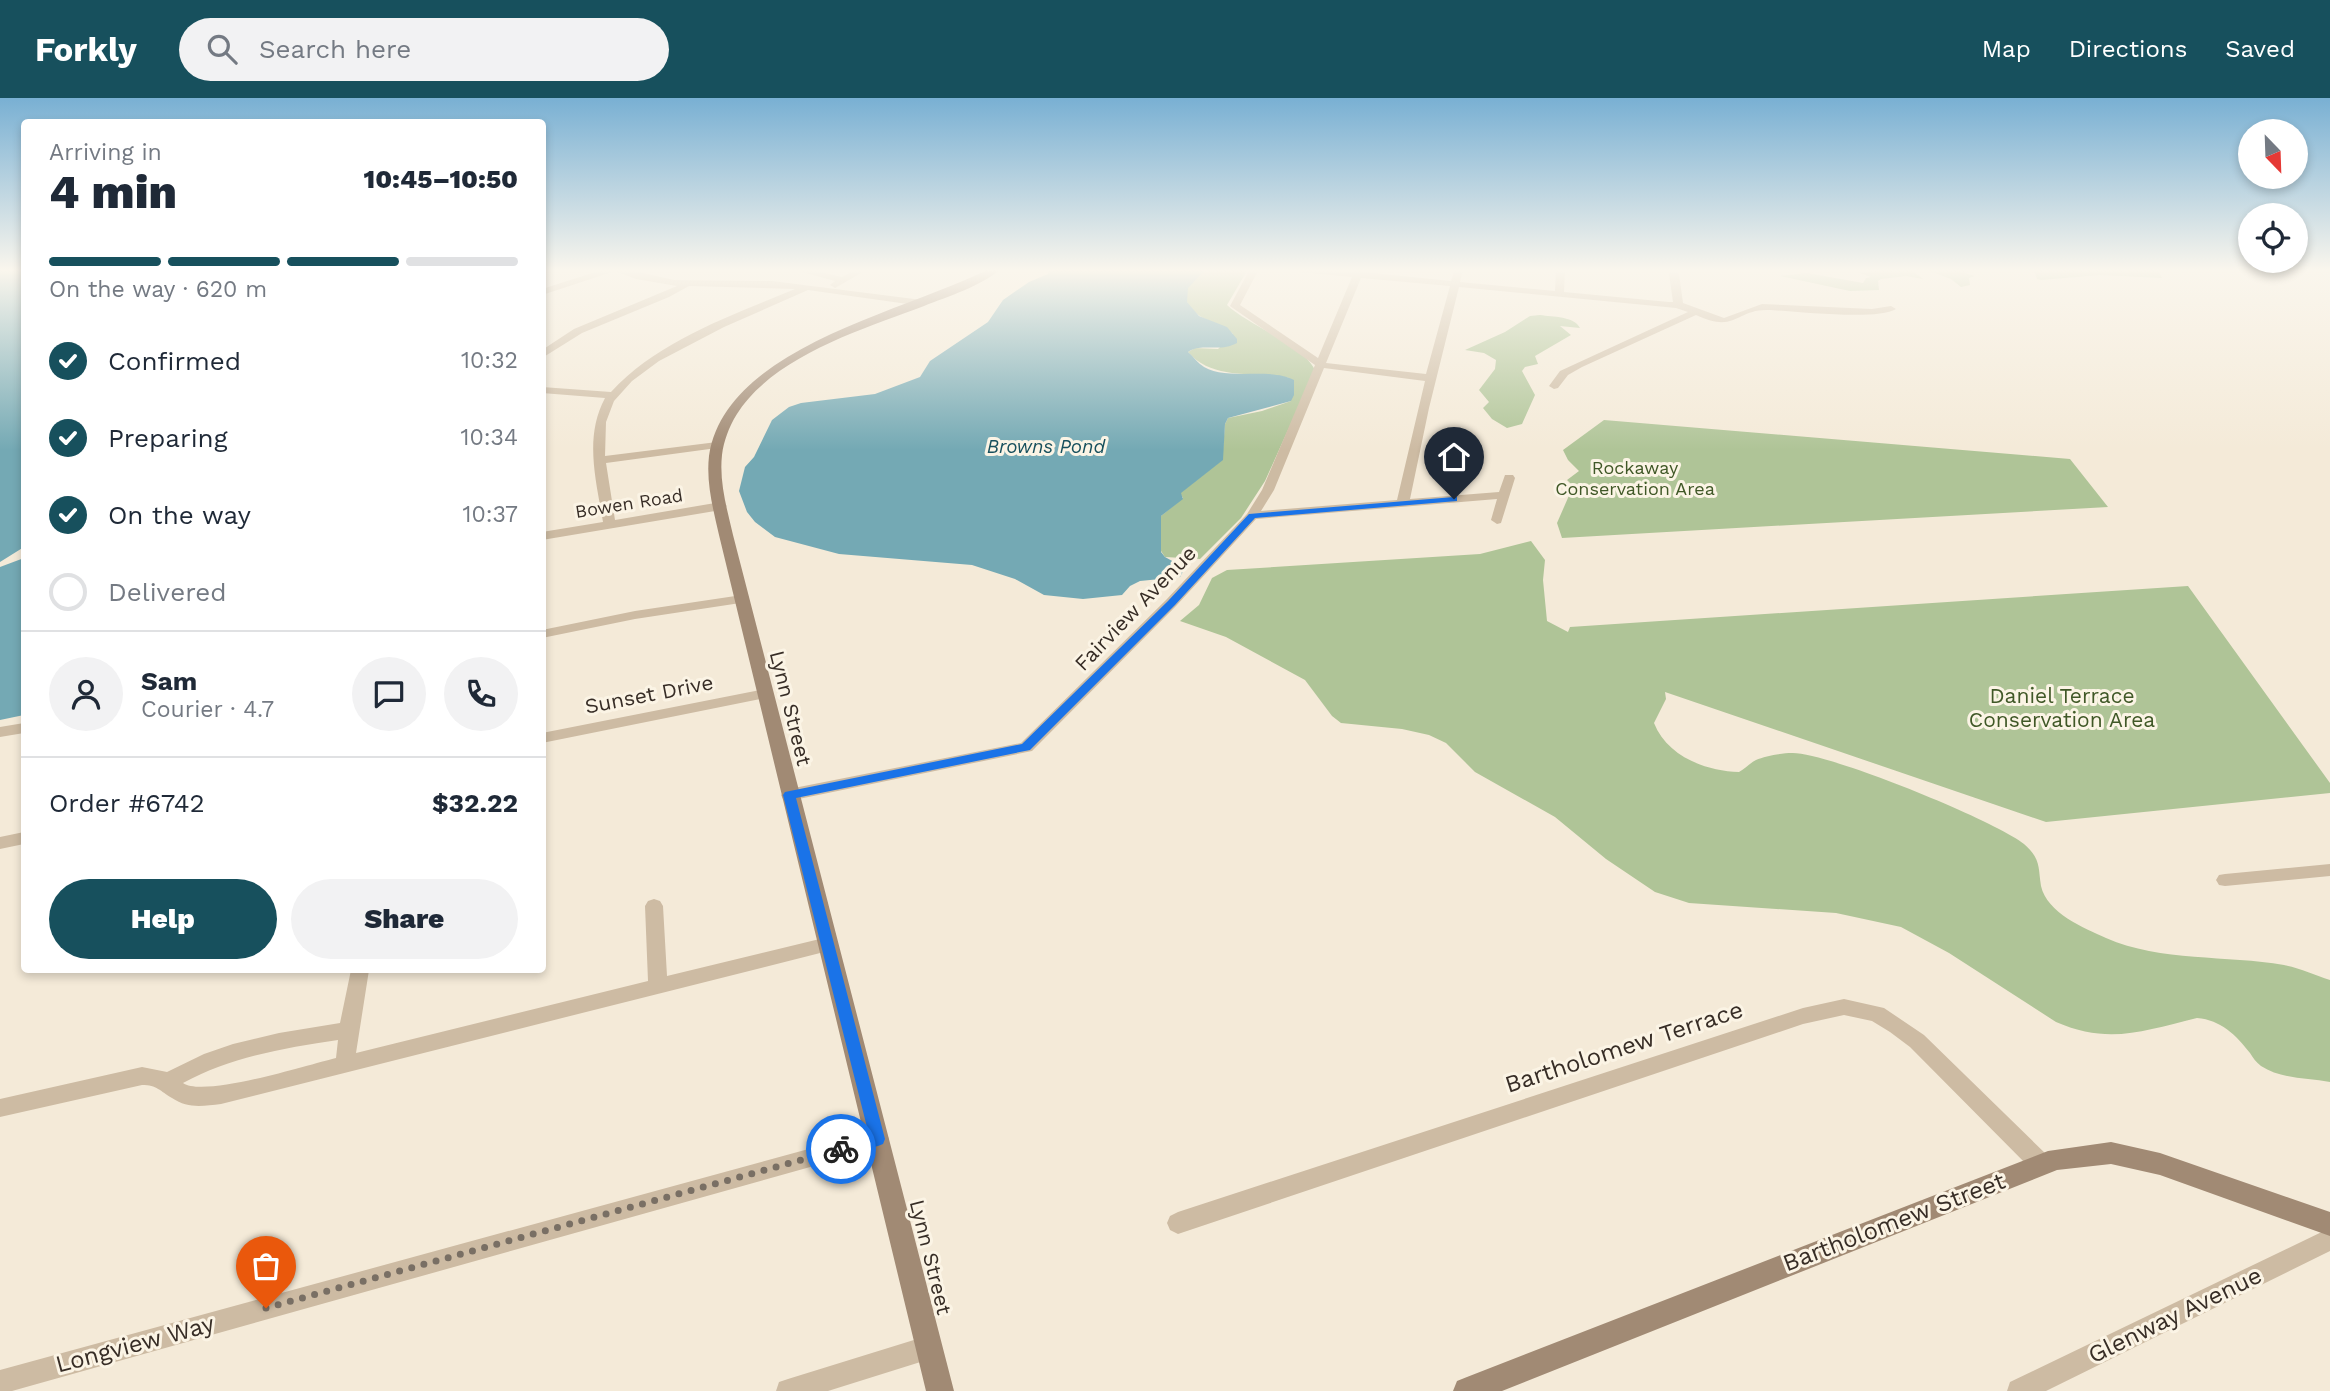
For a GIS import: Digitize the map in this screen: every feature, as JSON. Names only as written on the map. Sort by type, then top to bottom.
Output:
[{"type":"main road","name":"Lynn Street","points":[[855,329],[833,338],[778,368],[755,384],[734,408],[717,445],[715,474],[741,599],[789,795],[940,1391]]},
{"type":"main road","name":"Bartholomew Street","points":[[1467,1391],[2056,1158],[2111,1153],[2161,1164],[2330,1224]]},
{"type":"street","points":[[546,352],[582,329]]},
{"type":"street","points":[[609,523],[599,460],[600,421],[610,395],[684,341],[711,329]]},
{"type":"street","points":[[1269,329],[1321,365],[1430,378]]},
{"type":"street","name":"Fairview Avenue","points":[[789,795],[1026,747],[1171,603],[1252,516],[1268,490],[1336,329]]},
{"type":"street","points":[[1403,503],[1443,329]]},
{"type":"street","points":[[1554,386],[1564,373],[1578,365],[1659,329]]},
{"type":"street","points":[[546,390],[610,395]]},
{"type":"street","points":[[599,460],[717,445]]},
{"type":"street","points":[[1497,520],[1509,478]]},
{"type":"street","points":[[1252,516],[1504,495]]},
{"type":"street","name":"Bowen Road","points":[[546,535],[721,506]]},
{"type":"street","points":[[546,633],[635,615],[741,599]]},
{"type":"street","name":"Sunset Drive","points":[[546,737],[765,694]]},
{"type":"street","points":[[0,732],[21,728]]},
{"type":"street","points":[[0,843],[21,839]]},
{"type":"street","points":[[2225,880],[2330,870]]},
{"type":"street","points":[[654,906],[658,986]]},
{"type":"street","points":[[0,1108],[142,1076],[156,1076],[169,1081],[177,1090],[199,1098],[828,944]]},
{"type":"street","points":[[345,1064],[359,973]]},
{"type":"street","name":"Bartholomew Terrace","points":[[1178,1223],[1803,1016],[1844,1007],[1877,1014],[1907,1034],[2041,1164]]},
{"type":"street","points":[[169,1081],[201,1062],[227,1054],[349,1030]]},
{"type":"street","name":"Longview Way","points":[[0,1382],[878,1139]]},
{"type":"street","name":"Glenway Avenue","points":[[2019,1391],[2330,1239]]},
{"type":"street","points":[[788,1391],[930,1347]]},
{"type":"green space","points":[[1264,329],[1299,352],[1315,370],[1265,481],[1241,518],[1200,559],[1165,557],[1161,551],[1161,516],[1183,498],[1180,493],[1222,460],[1225,424],[1228,418],[1291,401],[1289,378],[1222,371],[1198,361],[1188,352],[1195,348],[1218,349],[1233,334],[1228,330]]},
{"type":"green space","points":[[1509,329],[1564,329],[1571,335],[1535,356],[1538,364],[1525,367],[1522,371],[1535,395],[1522,424],[1507,428],[1492,419],[1483,408],[1489,402],[1479,390],[1495,369],[1496,360],[1484,353],[1465,350]]},
{"type":"green space","name":"Rockaway Conservation Area","points":[[1604,420],[2070,459],[2108,507],[1562,538],[1557,523],[1571,491],[1571,484],[1567,480],[1579,471],[1563,450]]},
{"type":"green space","name":"Daniel Terrace Conservation Area","points":[[1531,541],[1545,560],[1543,580],[1547,621],[1568,632],[1570,627],[2188,586],[2330,783],[2330,793],[2046,822],[1665,692],[1666,699],[1654,723],[1660,735],[1678,753],[1713,769],[1739,772],[1756,760],[1769,756],[1792,753],[1811,756],[1873,775],[1981,820],[2007,833],[2029,849],[2038,863],[2045,896],[2058,912],[2077,924],[2127,946],[2171,954],[2284,965],[2330,980],[2330,1082],[2286,1076],[2261,1066],[2227,1029],[2206,1019],[2197,1018],[2126,1034],[2093,1033],[2075,1029],[2056,1022],[1949,953],[1901,927],[1836,913],[1689,903],[1655,892],[1606,859],[1555,817],[1475,772],[1446,743],[1429,735],[1402,729],[1341,723],[1332,716],[1305,680],[1226,637],[1180,621],[1199,605],[1212,578],[1227,570],[1480,554]]},
{"type":"water","points":[[0,329],[21,329],[21,549],[0,562]]},
{"type":"water","name":"Browns Pond","points":[[977,329],[1229,329],[1237,343],[1188,352],[1209,370],[1220,373],[1272,374],[1294,380],[1294,395],[1291,401],[1228,418],[1225,424],[1223,460],[1181,493],[1183,499],[1161,516],[1161,552],[1185,568],[1180,577],[1140,581],[1130,586],[1122,595],[1083,599],[1044,595],[1015,579],[972,565],[839,554],[775,537],[755,522],[747,512],[739,491],[745,467],[754,457],[772,420],[789,407],[801,403],[875,394],[920,377],[930,361]]},
{"type":"water","points":[[21,559],[21,716],[0,720],[0,567]]},
{"type":"way so far","points":[[266,1308],[841,1149]]},
{"type":"route","points":[[841,1149],[878,1139],[789,795],[1026,747],[1171,603],[1252,516],[1454,499]]}]
